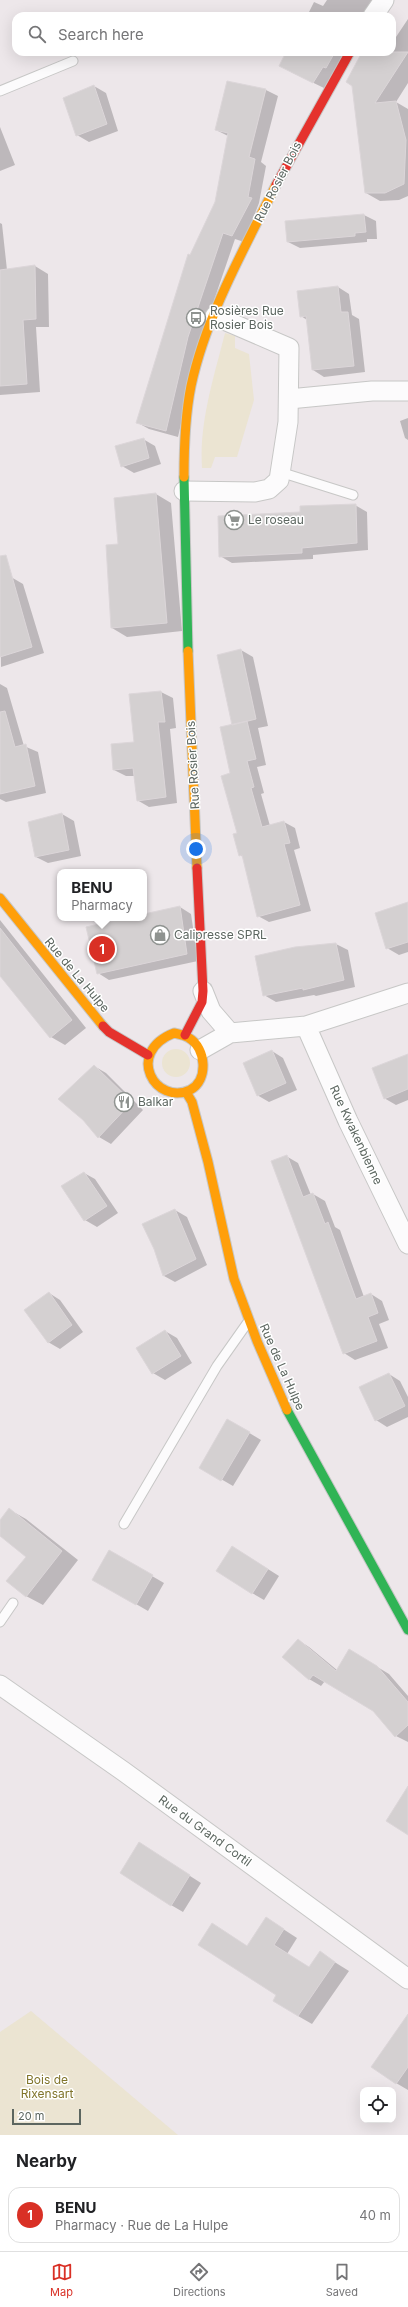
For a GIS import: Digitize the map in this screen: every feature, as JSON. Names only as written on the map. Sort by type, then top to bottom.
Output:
[{"type":"street","points":[[376,12],[384,0]]},
{"type":"street","name":"Rue Rosier Bois","points":[[186,1034],[202,1002],[203,991],[190,703],[183,461],[190,395],[195,371],[215,316],[271,194],[324,96],[348,56]]},
{"type":"street","points":[[184,491],[254,492],[269,489],[279,480],[289,399],[289,348],[215,316]]},
{"type":"street","points":[[289,399],[372,391],[408,391]]},
{"type":"street","name":"Rue de La Hulpe","points":[[0,898],[90,1012],[109,1032],[148,1055]]},
{"type":"street","points":[[203,991],[211,1011],[230,1033]]},
{"type":"street","points":[[200,1050],[230,1033],[306,1026],[408,993]]},
{"type":"street","name":"Rue Kwakenbienne","points":[[306,1026],[348,1121],[408,1244]]},
{"type":"street","points":[[174,1033],[186,1034],[200,1050],[203,1059],[203,1076],[198,1083],[186,1092],[174,1094],[153,1081],[148,1069],[148,1055],[153,1045],[162,1037],[174,1033]]},
{"type":"street","name":"Rue de La Hulpe","points":[[186,1092],[192,1102],[208,1162],[234,1279],[282,1401],[408,1630]]},
{"type":"street","name":"Rue du Grand Cortil","points":[[0,1685],[129,1775],[408,1979]]},
{"type":"lane","points":[[0,91],[73,61]]},
{"type":"lane","points":[[280,472],[353,495]]},
{"type":"lane","points":[[124,1524],[217,1366],[249,1320]]},
{"type":"lane","points":[[0,1622],[13,1603]]},
{"type":"green space","points":[[225,333],[235,336],[235,348],[249,354],[254,400],[237,457],[215,457],[211,468],[202,468],[205,417]]},
{"type":"green space","points":[[176,1049],[186,1053],[190,1063],[186,1073],[176,1077],[166,1073],[162,1063],[166,1053]]},
{"type":"green space","name":"Bois de Rixensart","points":[[31,2011],[178,2135],[0,2135],[0,2032]]},
{"type":"building","points":[[396,52],[408,52],[375,103],[396,101],[406,140],[404,184],[385,193],[365,193],[352,86],[346,82],[360,56],[396,56]]},
{"type":"building","points":[[284,56],[333,56],[326,68],[323,67],[313,83],[279,66]]},
{"type":"building","points":[[227,81],[266,89],[249,157],[255,159],[248,197],[252,198],[232,236],[223,233],[188,337],[166,431],[136,423],[188,254],[190,255],[215,202],[228,133],[215,130]]},
{"type":"building","points":[[94,85],[107,124],[76,136],[63,98]]},
{"type":"building","points":[[364,214],[366,232],[355,233],[355,236],[287,242],[285,221]]},
{"type":"building","points":[[35,265],[36,319],[23,320],[27,384],[0,386],[0,270]]},
{"type":"building","points":[[338,286],[341,312],[348,312],[354,366],[312,370],[306,316],[300,317],[297,291]]},
{"type":"building","points":[[144,438],[149,458],[121,467],[115,446]]},
{"type":"building","points":[[156,493],[167,623],[111,628],[106,545],[118,544],[114,498]]},
{"type":"building","points":[[356,504],[357,543],[302,548],[302,553],[219,557],[218,516],[300,512],[300,506]]},
{"type":"building","points":[[6,555],[32,647],[0,657],[0,556]]},
{"type":"building","points":[[241,649],[256,719],[232,725],[217,655]]},
{"type":"building","points":[[161,691],[165,722],[158,722],[166,797],[137,801],[133,768],[113,770],[111,744],[134,742],[129,694]]},
{"type":"building","points":[[5,711],[15,747],[26,744],[35,786],[0,794],[0,712]]},
{"type":"building","points":[[247,721],[256,759],[247,761],[254,787],[251,788],[262,827],[284,821],[290,843],[284,844],[300,905],[257,917],[242,855],[239,856],[233,834],[237,833],[221,776],[230,773],[220,727]]},
{"type":"building","points":[[62,813],[69,850],[35,857],[28,822]]},
{"type":"building","points":[[408,902],[408,942],[386,949],[375,913]]},
{"type":"building","points":[[180,906],[187,954],[97,974],[86,927],[112,921],[147,921],[147,913]]},
{"type":"building","points":[[0,928],[72,1020],[50,1038],[0,976]]},
{"type":"building","points":[[336,943],[344,980],[303,990],[303,988],[263,996],[255,956],[295,947]]},
{"type":"building","points":[[272,1050],[286,1083],[257,1096],[243,1063]]},
{"type":"building","points":[[408,1054],[408,1089],[384,1099],[372,1068]]},
{"type":"building","points":[[94,1065],[132,1102],[98,1138],[83,1120],[58,1099]]},
{"type":"building","points":[[287,1155],[303,1197],[313,1193],[325,1224],[328,1222],[356,1299],[371,1293],[378,1313],[368,1317],[377,1341],[343,1354],[271,1161]]},
{"type":"building","points":[[84,1172],[107,1206],[84,1221],[61,1186]]},
{"type":"building","points":[[175,1209],[196,1259],[163,1276],[154,1249],[142,1224]]},
{"type":"building","points":[[49,1292],[72,1325],[48,1343],[24,1310]]},
{"type":"building","points":[[165,1330],[181,1356],[152,1374],[136,1348]]},
{"type":"building","points":[[389,1373],[405,1406],[375,1421],[359,1387]]},
{"type":"building","points":[[227,1419],[250,1432],[221,1481],[199,1468]]},
{"type":"building","points":[[9,1508],[62,1551],[26,1597],[6,1581],[26,1557],[0,1536],[0,1520]]},
{"type":"building","points":[[232,1546],[268,1569],[252,1594],[216,1571]]},
{"type":"building","points":[[109,1550],[153,1575],[136,1605],[92,1580]]},
{"type":"building","points":[[298,1639],[336,1671],[349,1649],[377,1666],[408,1702],[408,1725],[395,1737],[373,1711],[313,1675],[309,1680],[282,1657]]},
{"type":"building","points":[[408,1786],[408,1835],[386,1821]]},
{"type":"building","points":[[139,1842],[190,1875],[171,1906],[120,1873]]},
{"type":"building","points":[[266,1917],[284,1929],[274,1945],[309,1967],[320,1951],[335,1962],[298,2016],[273,2001],[276,1995],[198,1945],[212,1923],[247,1946]]},
{"type":"building","points":[[408,2014],[408,2067],[396,2084],[371,2067]]},
{"type":"traffic: fast","points":[[184,477],[188,651]]},
{"type":"traffic: fast","points":[[287,1410],[408,1630]]},
{"type":"traffic: slow","points":[[184,477],[187,409],[191,386],[206,334],[227,283],[276,185]]},
{"type":"traffic: slow","points":[[188,651],[197,868]]},
{"type":"traffic: slow","points":[[0,898],[103,1026]]},
{"type":"traffic: slow","points":[[174,1033],[186,1036],[195,1043],[202,1056],[203,1064],[203,1072],[196,1085],[190,1090],[178,1093],[166,1091],[157,1084],[150,1075],[148,1064],[151,1053],[159,1042],[174,1033]]},
{"type":"traffic: slow","points":[[186,1092],[192,1102],[208,1162],[234,1279],[257,1341],[287,1410]]},
{"type":"traffic: jam","points":[[276,185],[348,56]]},
{"type":"traffic: jam","points":[[185,1035],[202,1002],[203,991],[197,868]]},
{"type":"traffic: jam","points":[[103,1026],[109,1032],[148,1055]]},
{"type":"place","name":"Rosières Rue Rosier Bois","points":[[196,318]]},
{"type":"place","name":"Le roseau","points":[[234,520]]},
{"type":"place","name":"Calipresse SPRL","points":[[160,935]]},
{"type":"place","name":"BENU","points":[[102,949]]},
{"type":"place","name":"Balkar","points":[[124,1102]]}]
